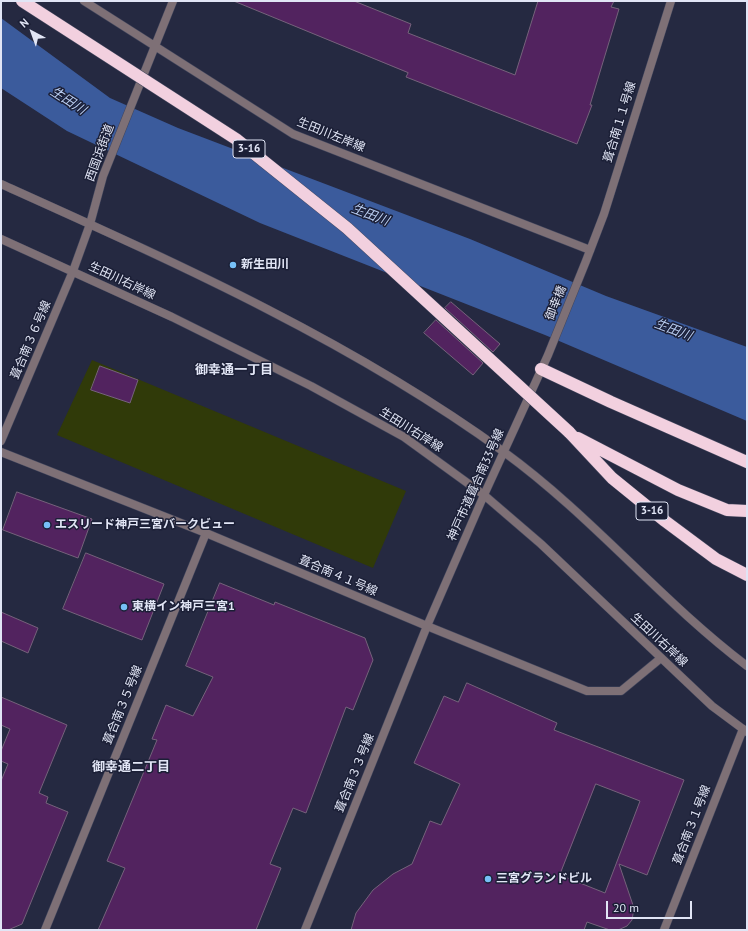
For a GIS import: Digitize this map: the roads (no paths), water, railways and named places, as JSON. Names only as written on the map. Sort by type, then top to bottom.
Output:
[{"type":"highway","name":"3-16","points":[[22,1],[236,139],[347,228],[568,432],[612,478],[665,521],[716,559],[747,575]]},
{"type":"highway","points":[[541,369],[611,402],[747,462]]},
{"type":"highway","name":"3-16","points":[[568,432],[678,490],[727,510],[747,511]]},
{"type":"street","name":"生田川左岸線","points":[[84,1],[156,45],[294,134],[590,250]]},
{"type":"street","name":"西国浜街道","points":[[73,271],[90,224],[103,176],[136,89],[156,45],[173,1]]},
{"type":"street","name":"葺合南１１号線","points":[[586,261],[604,214],[671,1]]},
{"type":"street","points":[[1,184],[237,293],[390,376],[504,452],[569,505],[716,642],[747,666]]},
{"type":"street","name":"生田川右岸線","points":[[1,239],[73,271],[311,386],[404,437],[484,495],[541,544],[712,706],[745,730]]},
{"type":"street","name":"御幸橋","points":[[548,355],[586,261]]},
{"type":"street","name":"葺合南３６号線","points":[[1,441],[73,271]]},
{"type":"street","name":"神戸市道葺合南33号線","points":[[427,626],[484,495],[548,355]]},
{"type":"street","name":"葺合南４１号線","points":[[1,452],[206,533],[427,626],[587,691],[621,691],[661,658]]},
{"type":"street","name":"葺合南３５号線","points":[[45,930],[206,533]]},
{"type":"street","name":"葺合南３３号線","points":[[305,930],[427,626]]},
{"type":"street","name":"葺合南３１号線","points":[[664,930],[745,730]]},
{"type":"water","name":"生田川","points":[[1,18],[110,98],[178,128],[470,239],[606,296],[747,347],[747,421],[545,335],[260,223],[67,131],[1,88]]},
{"type":"place","name":"新生田川","points":[[233,265]]},
{"type":"place","name":"エスリード神戸三宮バークビュー","points":[[47,525]]},
{"type":"place","name":"東横イン神戸三宮1","points":[[124,607]]},
{"type":"place","name":"三宮グランドビル","points":[[488,879]]},
{"type":"district","name":"御幸通一丁目","points":[[234,370]]},
{"type":"district","name":"御幸通二丁目","points":[[131,767]]}]
